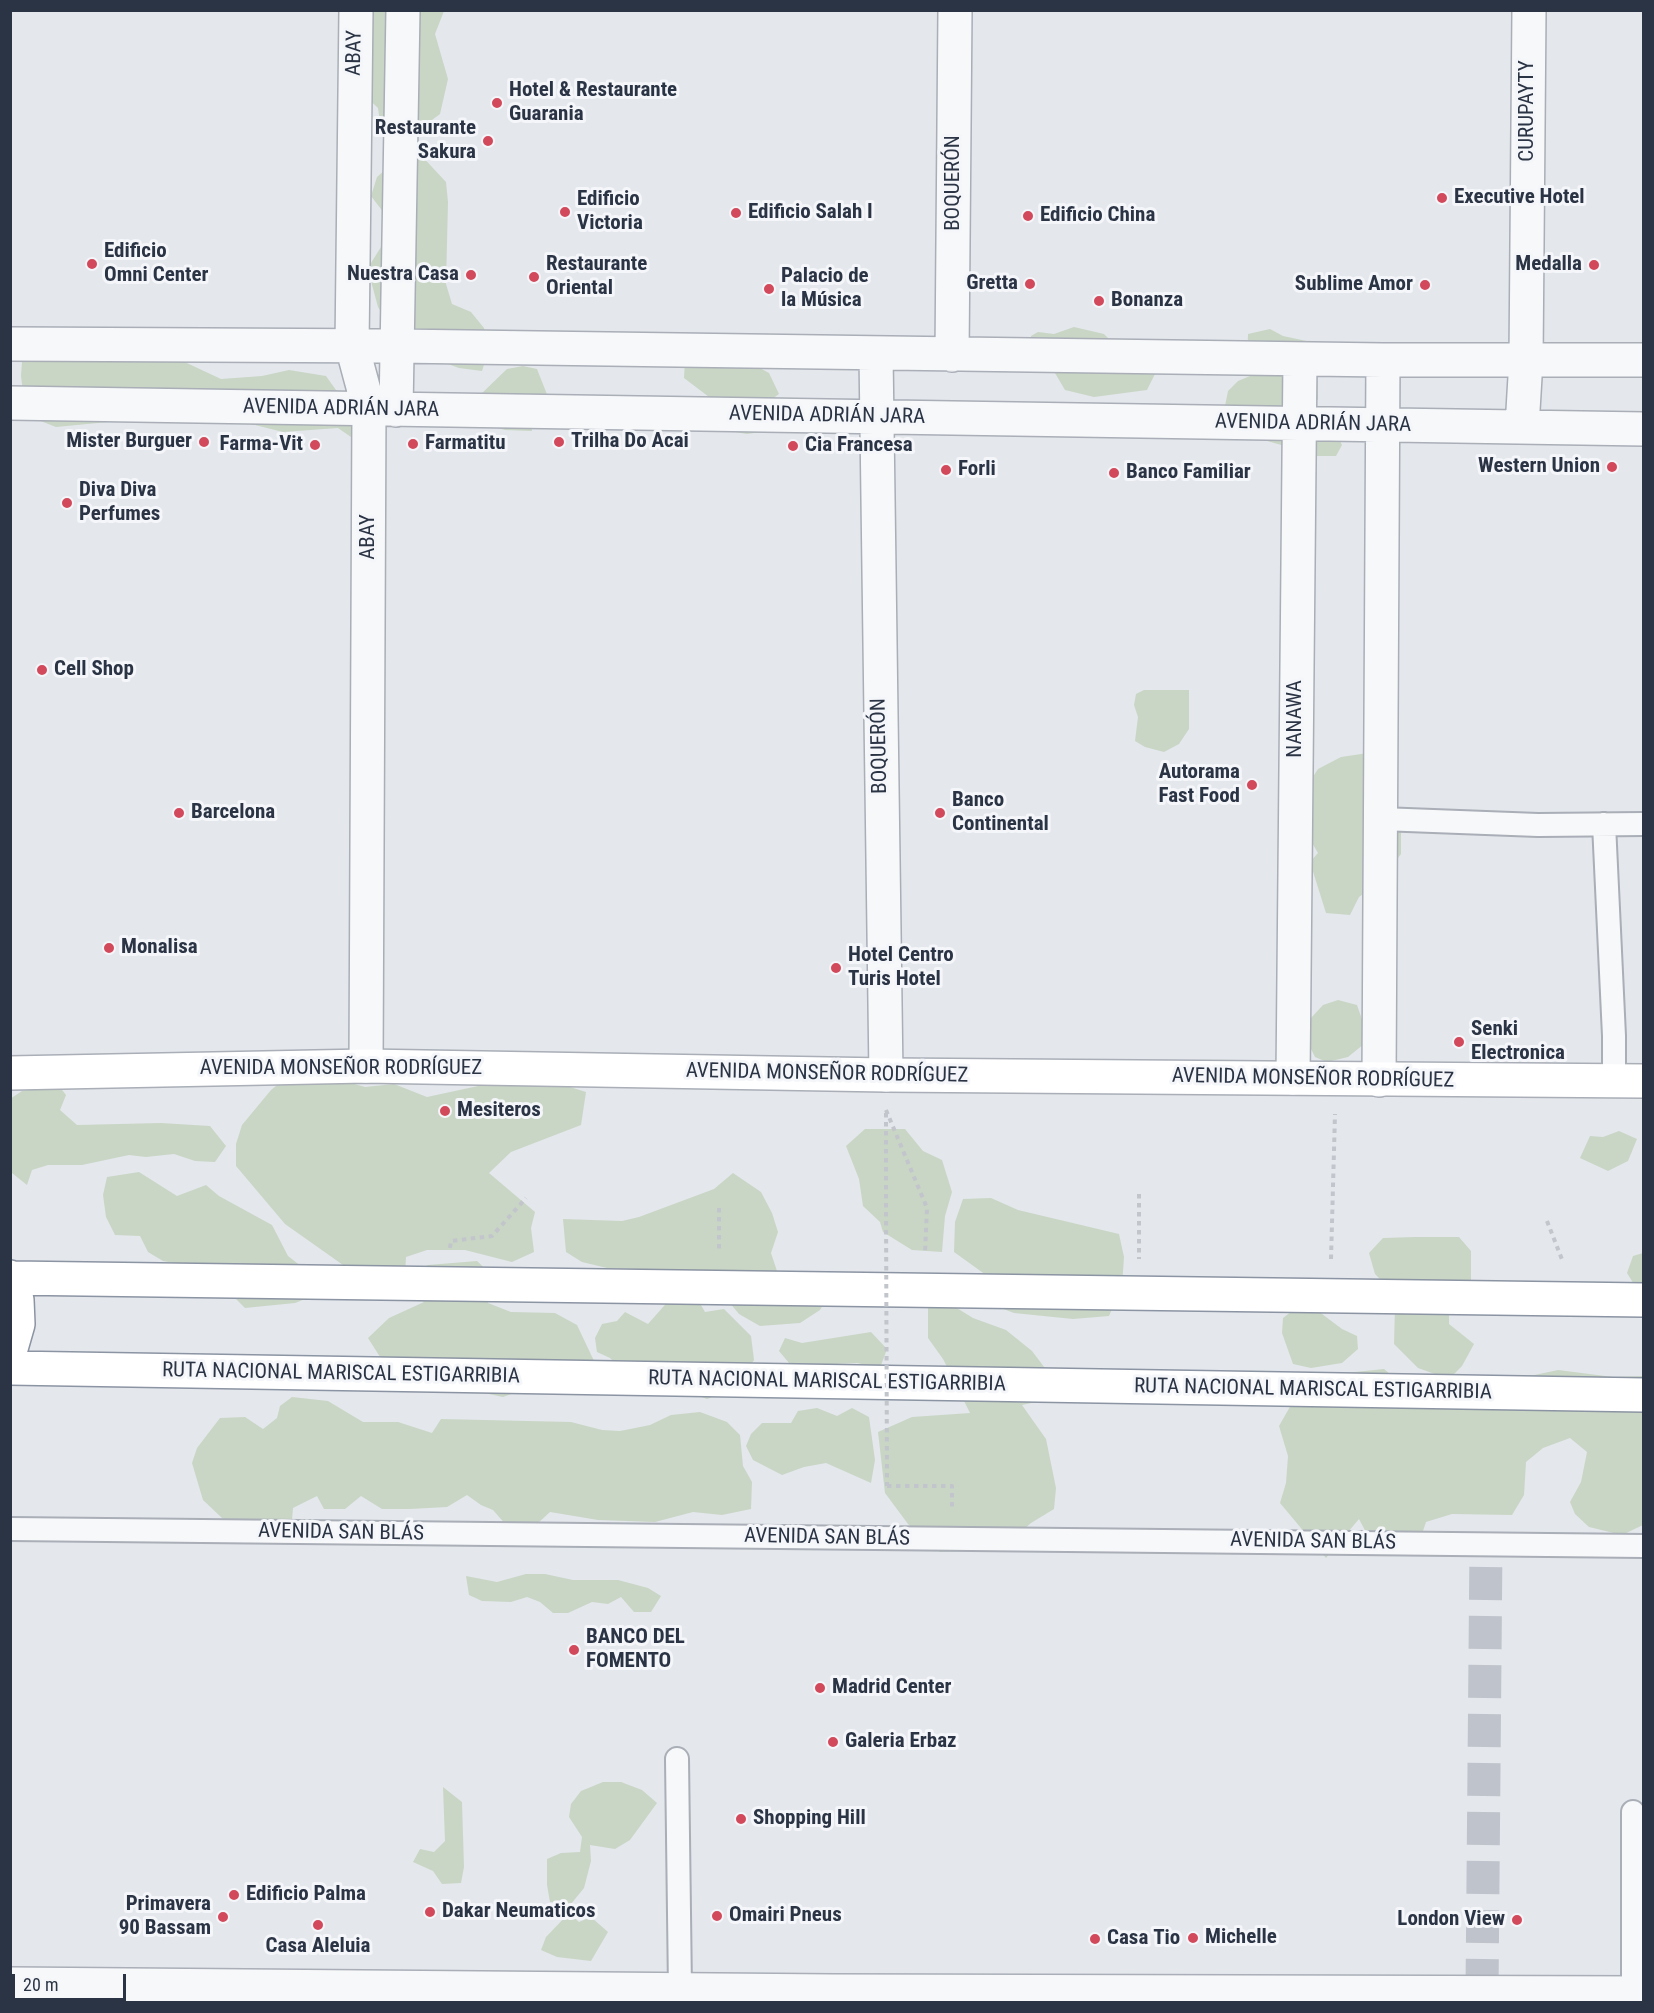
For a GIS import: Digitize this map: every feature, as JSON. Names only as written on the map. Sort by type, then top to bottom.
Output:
[{"type":"main road","name":"AVENIDA MONSEÑOR RODRÍGUEZ","points":[[10,1073],[366,1066],[886,1075],[1629,1081]]},
{"type":"main road","points":[[10,1352],[18,1324],[17,1300],[11,1278],[1644,1300]]},
{"type":"main road","name":"RUTA NACIONAL MARISCAL ESTIGARRIBIA","points":[[10,1368],[1644,1395]]},
{"type":"street","name":"ABAY","points":[[356,10],[352,346],[383,409]]},
{"type":"street","name":"ABAY","points":[[366,1066],[383,409],[397,346],[403,10]]},
{"type":"street","name":"BOQUERÓN","points":[[952,355],[955,10]]},
{"type":"street","name":"CURUPAYTY","points":[[1522,427],[1526,360],[1529,10]]},
{"type":"street","points":[[10,344],[397,346],[1383,360],[1644,360]]},
{"type":"street","name":"BOQUERÓN","points":[[876,354],[875,417],[886,1075]]},
{"type":"street","name":"NANAWA","points":[[1293,1078],[1300,359]]},
{"type":"street","points":[[1379,1080],[1383,360]]},
{"type":"street","name":"AVENIDA ADRIÁN JARA","points":[[10,403],[1644,429]]},
{"type":"street","points":[[10,1984],[680,1990],[834,1997],[1622,1996]]},
{"type":"lane","points":[[1381,819],[1538,825],[1644,824]]},
{"type":"lane","points":[[1604,824],[1614,1036],[1629,1081]]},
{"type":"lane","name":"AVENIDA SAN BLÁS","points":[[10,1529],[1644,1546]]},
{"type":"lane","points":[[677,1759],[680,1990]]},
{"type":"lane","points":[[1622,1996],[1633,1812]]},
{"type":"path","points":[[886,1075],[887,1486],[952,1486]]},
{"type":"path","points":[[1330,1296],[1337,1079]]},
{"type":"path","points":[[886,1109],[927,1208],[924,1290]]},
{"type":"path","points":[[1139,1194],[1140,1293]]},
{"type":"path","points":[[443,1284],[451,1241],[492,1236],[526,1198]]},
{"type":"path","points":[[719,1208],[719,1288]]},
{"type":"green space","points":[[356,11],[444,11],[435,34],[448,79],[440,114],[420,129],[382,136],[378,108],[354,85]]},
{"type":"green space","points":[[419,153],[446,182],[448,202],[446,284],[452,304],[471,312],[484,328],[487,355],[482,371],[459,368],[423,355],[385,318],[378,307],[371,281],[371,263],[386,239],[384,213],[371,196],[377,177],[394,162]]},
{"type":"green space","points":[[1074,327],[1104,334],[1115,345],[1148,360],[1155,374],[1147,390],[1094,397],[1065,390],[1052,368],[1028,362],[1031,336],[1038,332],[1054,334]]},
{"type":"green space","points":[[1270,329],[1283,336],[1316,343],[1318,399],[1308,413],[1338,437],[1342,445],[1336,456],[1309,456],[1285,446],[1242,434],[1224,411],[1228,391],[1238,381],[1250,376],[1247,365],[1248,334]]},
{"type":"green space","points":[[159,350],[221,379],[262,376],[289,370],[326,376],[336,390],[353,400],[362,432],[351,437],[338,428],[283,432],[247,423],[129,420],[56,427],[33,418],[25,407],[21,376],[22,362],[50,355]]},
{"type":"green space","points":[[734,354],[769,373],[779,394],[765,404],[774,430],[747,434],[723,430],[709,397],[684,378],[685,359]]},
{"type":"green space","points":[[523,366],[537,369],[550,402],[530,419],[532,431],[505,430],[484,424],[480,395],[507,369]]},
{"type":"green space","points":[[1144,690],[1189,690],[1189,729],[1179,744],[1164,752],[1145,747],[1135,741],[1138,717],[1134,705],[1136,694]]},
{"type":"green space","points":[[1368,753],[1401,818],[1401,854],[1380,882],[1359,897],[1350,915],[1326,913],[1310,862],[1318,853],[1305,831],[1309,783],[1318,769],[1341,757]]},
{"type":"green space","points":[[1338,1000],[1357,1005],[1369,1040],[1348,1057],[1327,1062],[1315,1057],[1309,1045],[1308,1032],[1311,1018],[1323,1005]]},
{"type":"green space","points":[[330,1077],[365,1087],[394,1084],[427,1097],[492,1083],[557,1083],[586,1092],[581,1125],[511,1152],[489,1173],[535,1212],[531,1228],[534,1252],[512,1262],[465,1250],[427,1250],[406,1257],[404,1295],[383,1300],[362,1272],[343,1265],[285,1224],[236,1166],[236,1144],[242,1125],[271,1090],[282,1081]]},
{"type":"green space","points":[[59,1086],[66,1095],[60,1110],[77,1125],[161,1123],[210,1126],[226,1146],[215,1162],[195,1161],[174,1154],[146,1157],[129,1155],[82,1165],[48,1165],[32,1170],[27,1185],[12,1173],[11,1168],[10,1099],[22,1091]]},
{"type":"green space","points":[[865,1129],[905,1129],[923,1151],[942,1160],[952,1192],[945,1216],[942,1252],[912,1250],[883,1232],[880,1222],[863,1206],[859,1179],[846,1146]]},
{"type":"green space","points":[[1619,1131],[1637,1139],[1628,1161],[1608,1171],[1580,1158],[1590,1136],[1603,1137]]},
{"type":"green space","points":[[139,1172],[177,1196],[206,1185],[219,1196],[272,1225],[288,1256],[311,1274],[310,1297],[295,1303],[245,1308],[227,1290],[185,1265],[163,1261],[148,1252],[140,1236],[115,1235],[106,1217],[103,1195],[107,1177]]},
{"type":"green space","points":[[733,1173],[761,1192],[772,1213],[778,1232],[771,1253],[780,1280],[827,1298],[820,1310],[800,1323],[760,1326],[739,1314],[729,1302],[678,1280],[667,1270],[607,1268],[582,1262],[566,1252],[563,1219],[622,1221],[639,1217],[714,1189]]},
{"type":"green space","points":[[991,1198],[1018,1210],[1119,1234],[1124,1257],[1122,1286],[1109,1316],[1073,1319],[1014,1313],[993,1305],[986,1275],[954,1252],[955,1222],[963,1199]]},
{"type":"green space","points":[[1459,1237],[1471,1251],[1471,1280],[1449,1312],[1449,1324],[1474,1344],[1462,1366],[1449,1379],[1418,1368],[1394,1344],[1395,1307],[1385,1284],[1375,1274],[1369,1253],[1383,1238]]},
{"type":"green space","points":[[1643,1253],[1643,1290],[1635,1286],[1627,1273],[1633,1256]]},
{"type":"green space","points":[[477,1261],[493,1276],[488,1303],[511,1312],[555,1313],[577,1325],[595,1363],[503,1397],[484,1393],[472,1384],[449,1390],[413,1390],[382,1360],[368,1338],[389,1318],[424,1302],[411,1293],[413,1272],[428,1265]]},
{"type":"green space","points":[[671,1298],[697,1298],[705,1312],[724,1309],[751,1336],[754,1360],[735,1389],[707,1399],[618,1366],[610,1358],[597,1352],[595,1338],[602,1324],[617,1321],[625,1312],[648,1324]]},
{"type":"green space","points":[[928,1305],[952,1305],[973,1318],[1006,1330],[1032,1351],[1051,1376],[1050,1399],[1022,1405],[1046,1439],[1056,1488],[1054,1509],[1031,1523],[1003,1548],[940,1552],[908,1524],[885,1493],[878,1432],[912,1417],[970,1413],[943,1359],[928,1338]]},
{"type":"green space","points":[[1297,1307],[1314,1308],[1342,1329],[1357,1336],[1358,1349],[1342,1363],[1311,1368],[1293,1364],[1282,1333],[1283,1318]]},
{"type":"green space","points":[[871,1332],[887,1349],[880,1368],[857,1363],[837,1364],[821,1375],[794,1369],[779,1351],[785,1338],[802,1343]]},
{"type":"green space","points":[[1384,1369],[1426,1404],[1511,1380],[1558,1370],[1613,1377],[1643,1376],[1643,1525],[1622,1535],[1589,1527],[1575,1514],[1570,1502],[1581,1482],[1587,1452],[1570,1438],[1543,1448],[1526,1462],[1524,1495],[1512,1515],[1452,1514],[1426,1522],[1415,1555],[1378,1555],[1359,1519],[1326,1558],[1280,1503],[1286,1483],[1288,1456],[1279,1426],[1307,1377]]},
{"type":"green space","points":[[292,1397],[328,1401],[363,1422],[398,1422],[432,1433],[441,1419],[571,1422],[602,1430],[620,1431],[650,1425],[671,1415],[700,1412],[727,1422],[740,1435],[743,1466],[752,1482],[751,1509],[722,1515],[693,1512],[655,1522],[598,1520],[550,1512],[537,1524],[507,1526],[493,1510],[467,1495],[447,1507],[410,1509],[382,1509],[361,1496],[345,1509],[324,1509],[317,1496],[293,1508],[292,1520],[234,1522],[222,1518],[203,1500],[192,1463],[197,1448],[220,1418],[245,1417],[263,1429],[277,1418],[280,1406]]},
{"type":"green space","points":[[817,1408],[837,1416],[852,1408],[869,1417],[875,1460],[871,1483],[826,1463],[804,1467],[782,1475],[753,1460],[746,1446],[751,1434],[762,1423],[791,1423],[798,1411]]},
{"type":"green space","points":[[526,1574],[545,1574],[573,1580],[618,1580],[648,1588],[661,1596],[651,1612],[634,1612],[621,1597],[608,1604],[592,1602],[568,1613],[553,1613],[540,1602],[527,1597],[511,1602],[482,1601],[469,1595],[466,1576],[497,1582]]},
{"type":"green space","points":[[603,1782],[621,1782],[642,1790],[657,1803],[630,1840],[615,1849],[590,1845],[591,1861],[584,1888],[571,1904],[550,1902],[547,1885],[547,1859],[561,1853],[580,1852],[582,1837],[569,1817],[571,1804],[581,1791]]},
{"type":"green space","points":[[443,1787],[462,1802],[464,1867],[461,1883],[442,1884],[433,1871],[413,1862],[420,1849],[434,1852],[445,1841]]},
{"type":"green space","points":[[569,1913],[579,1922],[591,1917],[608,1932],[591,1961],[557,1957],[541,1950],[546,1937]]},
{"type":"tunnel","points":[[1482,1992],[1486,1544]]},
{"type":"place","name":"Hotel & Restaurante Guarania","points":[[497,103]]},
{"type":"place","name":"Restaurante Sakura","points":[[488,141]]},
{"type":"place","name":"Executive Hotel","points":[[1442,198]]},
{"type":"place","name":"Edificio Victoria","points":[[565,212]]},
{"type":"place","name":"Edificio Salah I","points":[[736,213]]},
{"type":"place","name":"Edificio China","points":[[1028,216]]},
{"type":"place","name":"Edificio Omni Center","points":[[92,264]]},
{"type":"place","name":"Medalla","points":[[1594,265]]},
{"type":"place","name":"Nuestra Casa","points":[[471,275]]},
{"type":"place","name":"Restaurante Oriental","points":[[534,277]]},
{"type":"place","name":"Gretta","points":[[1030,284]]},
{"type":"place","name":"Sublime Amor","points":[[1425,285]]},
{"type":"place","name":"Palacio de la Música","points":[[769,289]]},
{"type":"place","name":"Bonanza","points":[[1099,301]]},
{"type":"place","name":"Mister Burguer","points":[[204,442]]},
{"type":"place","name":"Trilha Do Acai","points":[[559,442]]},
{"type":"place","name":"Farmatitu","points":[[413,444]]},
{"type":"place","name":"Farma-Vit","points":[[315,445]]},
{"type":"place","name":"Cia Francesa","points":[[793,446]]},
{"type":"place","name":"Western Union","points":[[1612,467]]},
{"type":"place","name":"Forli","points":[[946,470]]},
{"type":"place","name":"Banco Familiar","points":[[1114,473]]},
{"type":"place","name":"Diva Diva Perfumes","points":[[67,503]]},
{"type":"place","name":"Cell Shop","points":[[42,670]]},
{"type":"place","name":"Autorama Fast Food","points":[[1252,785]]},
{"type":"place","name":"Barcelona","points":[[179,813]]},
{"type":"place","name":"Banco Continental","points":[[940,813]]},
{"type":"place","name":"Monalisa","points":[[109,948]]},
{"type":"place","name":"Hotel Centro Turis Hotel","points":[[836,968]]},
{"type":"place","name":"Senki Electronica","points":[[1459,1042]]},
{"type":"place","name":"Mesiteros","points":[[445,1111]]},
{"type":"place","name":"BANCO DEL FOMENTO","points":[[574,1650]]},
{"type":"place","name":"Madrid Center","points":[[820,1688]]},
{"type":"place","name":"Galeria Erbaz","points":[[833,1742]]},
{"type":"place","name":"Shopping Hill","points":[[741,1819]]},
{"type":"place","name":"Edificio Palma","points":[[234,1895]]},
{"type":"place","name":"Dakar Neumaticos","points":[[430,1912]]},
{"type":"place","name":"Omairi Pneus","points":[[717,1916]]},
{"type":"place","name":"Primavera 90 Bassam","points":[[223,1917]]},
{"type":"place","name":"London View","points":[[1517,1920]]},
{"type":"place","name":"Casa Aleluia","points":[[318,1925]]},
{"type":"place","name":"Michelle","points":[[1193,1938]]},
{"type":"place","name":"Casa Tio","points":[[1095,1939]]}]
